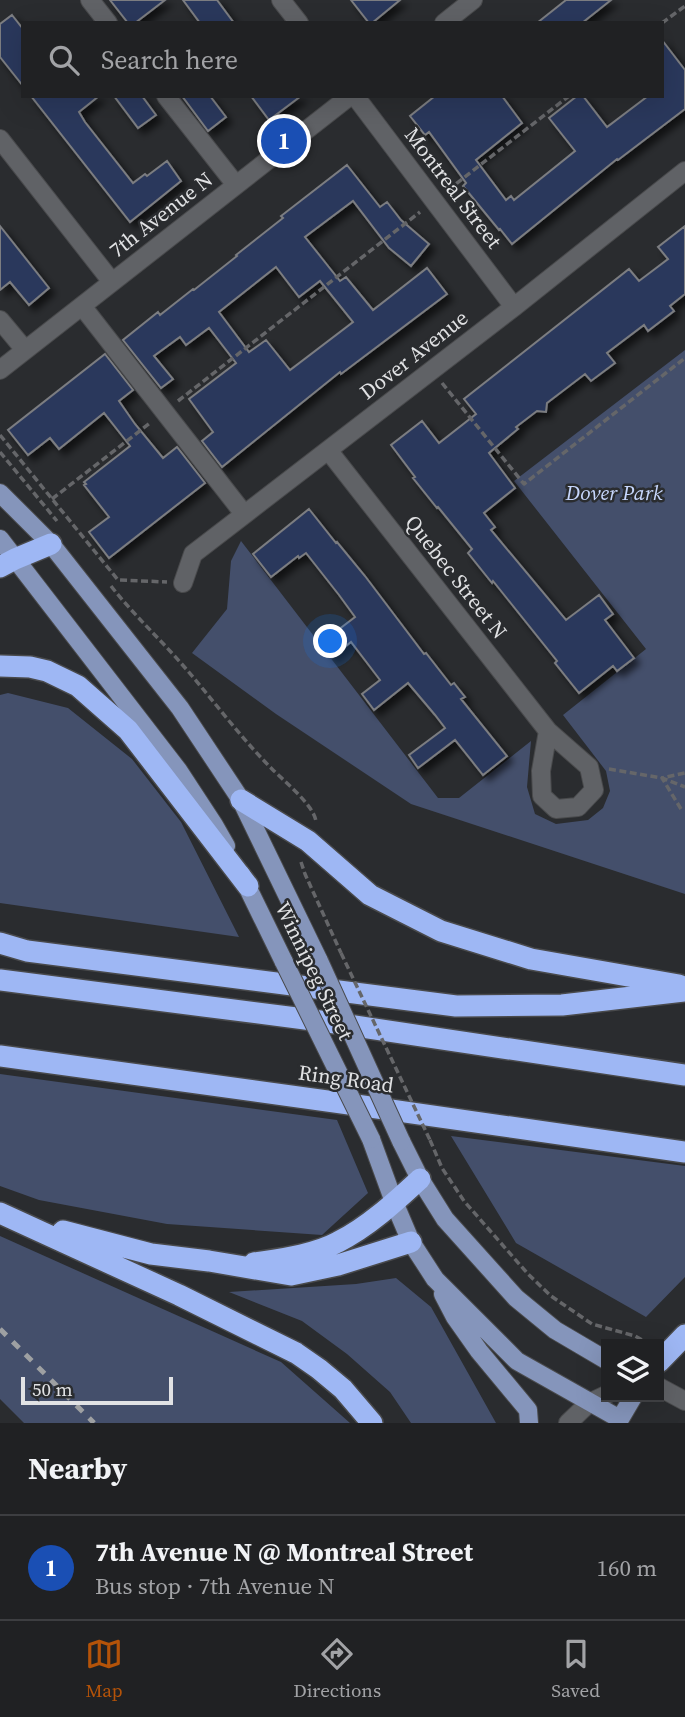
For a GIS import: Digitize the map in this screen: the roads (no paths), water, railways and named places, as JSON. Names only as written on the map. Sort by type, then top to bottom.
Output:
[{"type":"highway","points":[[8,563],[51,544]]},
{"type":"highway","points":[[0,666],[30,667],[47,671],[78,685],[128,730],[248,886]]},
{"type":"highway","points":[[241,800],[308,841],[370,894],[441,931],[531,959],[685,986]]},
{"type":"highway","points":[[0,943],[27,951],[456,1006],[562,1004],[685,991]]},
{"type":"highway","points":[[0,980],[328,1022],[685,1076]]},
{"type":"highway","name":"Ring Road","points":[[0,1056],[685,1153]]},
{"type":"highway","points":[[235,1266],[295,1256],[337,1243],[371,1221],[420,1179]]},
{"type":"highway","points":[[5,1215],[151,1254],[291,1275],[338,1265],[411,1242]]},
{"type":"highway","points":[[5,1215],[179,1295],[296,1353],[343,1389],[372,1423]]},
{"type":"highway","points":[[664,1357],[685,1335]]},
{"type":"main road","name":"Winnipeg Street","points":[[0,493],[51,544],[180,708],[241,800],[319,961],[401,1141],[420,1179],[445,1219],[516,1298],[555,1330],[601,1357]]},
{"type":"main road","name":"Winnipeg Street","points":[[0,539],[8,563],[178,770],[215,825],[248,886],[371,1139],[411,1242],[435,1279],[517,1361],[622,1421]]},
{"type":"main road","points":[[435,1279],[455,1317],[479,1351],[528,1410],[529,1423]]},
{"type":"main road","points":[[622,1421],[631,1402]]},
{"type":"street","points":[[90,0],[106,21]]},
{"type":"street","points":[[281,0],[297,21]]},
{"type":"street","points":[[447,21],[473,0]]},
{"type":"street","points":[[168,98],[236,185]]},
{"type":"street","name":"7th Avenue N","points":[[0,370],[349,98]]},
{"type":"street","name":"Montreal Street","points":[[354,98],[514,307]]},
{"type":"street","points":[[0,139],[112,282]]},
{"type":"street","name":"Dover Avenue","points":[[183,583],[193,554],[685,172]]},
{"type":"street","points":[[82,306],[244,514]]},
{"type":"street","points":[[0,320],[25,350]]},
{"type":"street","name":"Quebec Street N","points":[[328,450],[548,731],[589,767],[594,790],[578,807],[556,809],[542,796],[541,771],[548,731]]},
{"type":"street","points":[[664,1390],[685,1401]]},
{"type":"street","points":[[568,1423],[589,1403],[601,1397]]},
{"type":"railway","points":[[0,1329],[94,1423]]},
{"type":"place","name":"7th Avenue N @ Montreal Street","points":[[284,141]]},
{"type":"park label","name":"Dover Park","points":[[614,493]]}]
